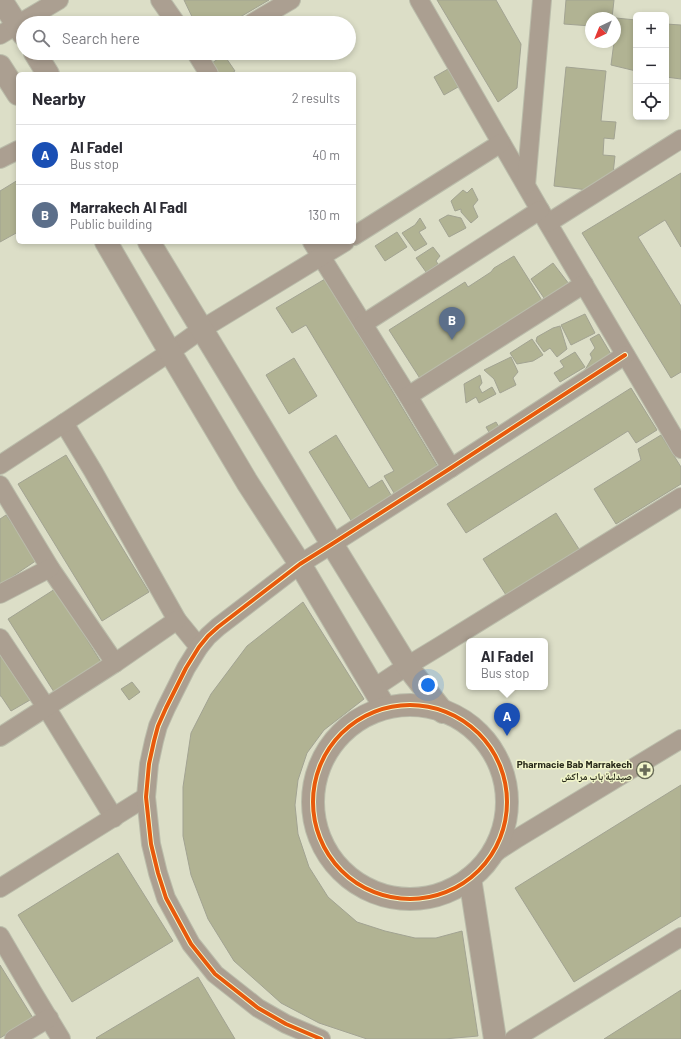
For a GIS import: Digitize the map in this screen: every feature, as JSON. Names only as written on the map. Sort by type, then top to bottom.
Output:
[{"type":"street","points":[[1,0],[13,31]]},
{"type":"street","points":[[35,16],[59,0]]},
{"type":"street","points":[[160,0],[171,16]]},
{"type":"street","points":[[264,16],[291,0]]},
{"type":"street","points":[[419,0],[501,143],[681,449]]},
{"type":"street","points":[[526,185],[542,0]]},
{"type":"street","points":[[39,60],[47,72]]},
{"type":"street","points":[[200,60],[208,72]]},
{"type":"street","points":[[0,66],[16,91]]},
{"type":"street","points":[[363,324],[544,216],[681,139]]},
{"type":"street","points":[[356,235],[501,143]]},
{"type":"street","points":[[0,159],[16,151]]},
{"type":"street","points":[[107,244],[247,482],[300,564],[379,697],[402,703],[422,705],[443,712],[466,723],[488,742],[502,764],[507,783],[506,806],[502,830],[490,855],[477,870],[495,1039]]},
{"type":"street","points":[[150,244],[407,666],[443,712]]},
{"type":"street","points":[[0,465],[170,352],[316,249],[336,244]]},
{"type":"street","points":[[316,249],[451,468]]},
{"type":"street","points":[[408,396],[584,284]]},
{"type":"street","points":[[321,1039],[286,1024],[258,1008],[215,974],[191,944],[166,898],[151,844],[146,798],[149,764],[158,726],[176,688],[199,647],[218,627],[300,564],[625,355]]},
{"type":"street","points":[[64,423],[93,471],[177,620],[199,647]]},
{"type":"street","points":[[0,485],[50,568],[115,663]]},
{"type":"street","points":[[681,497],[407,666],[379,697],[370,711],[338,738],[325,755],[317,775],[313,796],[314,817],[319,838],[329,857],[343,873],[360,886],[380,895],[401,899],[422,899],[443,894],[462,884],[498,850],[681,739]]},
{"type":"street","points":[[0,594],[50,568]]},
{"type":"street","points":[[0,737],[115,663],[177,620]]},
{"type":"street","points":[[0,638],[46,707],[114,818]]},
{"type":"street","points":[[0,888],[146,798]]},
{"type":"street","points":[[0,936],[62,1039]]},
{"type":"street","points":[[514,1039],[681,937]]},
{"type":"street","points":[[14,1039],[49,1018]]},
{"type":"building","points":[[184,0],[269,0],[242,16],[192,16]]},
{"type":"building","points":[[437,0],[496,0],[521,44],[517,88],[498,102]]},
{"type":"building","points":[[566,0],[614,0],[613,12],[585,12],[585,26],[564,24]]},
{"type":"building","points":[[621,18],[633,20],[633,70],[611,65],[613,48],[621,48]]},
{"type":"building","points":[[669,24],[681,25],[681,79],[669,77]]},
{"type":"building","points":[[216,60],[227,60],[235,71],[218,72],[212,63]]},
{"type":"building","points":[[566,67],[606,71],[601,121],[616,122],[614,139],[604,138],[603,155],[615,156],[613,174],[588,190],[554,186]]},
{"type":"building","points":[[448,69],[458,87],[444,95],[434,77]]},
{"type":"building","points":[[681,173],[681,247],[665,220],[638,237],[681,306],[681,372],[671,378],[582,233]]},
{"type":"building","points":[[16,181],[16,233],[0,242],[0,191]]},
{"type":"building","points":[[472,188],[478,200],[473,206],[478,217],[471,223],[461,212],[461,209],[455,211],[451,201],[463,190],[467,193]]},
{"type":"building","points":[[448,215],[461,218],[466,228],[449,237],[439,220]]},
{"type":"building","points":[[420,218],[426,228],[419,232],[427,244],[415,251],[402,233],[415,225]]},
{"type":"building","points":[[397,232],[407,247],[385,261],[375,246]]},
{"type":"building","points":[[433,247],[440,256],[436,261],[438,264],[426,272],[416,258]]},
{"type":"building","points":[[514,256],[543,302],[421,380],[389,330],[465,282],[468,287],[491,272],[494,268]]},
{"type":"building","points":[[553,263],[569,284],[546,301],[531,279]]},
{"type":"building","points":[[325,279],[441,472],[397,498],[384,476],[394,471],[306,325],[292,333],[276,308]]},
{"type":"building","points":[[585,314],[595,333],[571,345],[561,325]]},
{"type":"building","points":[[560,326],[567,349],[557,357],[550,348],[544,352],[536,341],[537,337],[553,328]]},
{"type":"building","points":[[599,334],[614,359],[587,374],[585,370],[592,358],[590,354],[595,348],[590,339]]},
{"type":"building","points":[[532,339],[543,355],[533,361],[517,364],[510,353]]},
{"type":"building","points":[[575,352],[585,367],[560,382],[554,373],[564,367],[560,361]]},
{"type":"building","points":[[511,357],[518,372],[513,378],[516,385],[500,393],[494,379],[484,370]]},
{"type":"building","points":[[294,358],[317,396],[289,414],[266,375]]},
{"type":"building","points":[[480,375],[482,383],[479,387],[482,393],[492,387],[496,394],[479,403],[476,397],[466,403],[464,384]]},
{"type":"building","points":[[631,388],[657,430],[636,443],[628,431],[466,533],[447,504]]},
{"type":"building","points":[[496,422],[500,429],[490,434],[486,427]]},
{"type":"building","points":[[336,435],[369,488],[382,480],[394,500],[354,525],[309,452]]},
{"type":"building","points":[[661,435],[681,467],[681,484],[616,524],[594,489],[641,460],[638,449]]},
{"type":"building","points":[[66,455],[149,592],[102,621],[18,484]]},
{"type":"building","points":[[556,513],[579,549],[506,595],[483,559]]},
{"type":"building","points":[[6,515],[37,560],[0,585],[0,519]]},
{"type":"building","points":[[55,589],[101,662],[54,692],[8,619]]},
{"type":"building","points":[[303,602],[364,699],[324,730],[307,753],[298,780],[295,805],[298,834],[309,867],[328,897],[357,922],[385,931],[415,938],[436,938],[462,931],[478,1036],[444,1039],[367,1039],[319,1023],[281,1003],[234,961],[208,919],[191,875],[183,836],[183,787],[191,733],[211,694],[247,646]]},
{"type":"building","points":[[0,649],[30,700],[11,711],[0,696]]},
{"type":"building","points":[[132,682],[140,692],[129,700],[121,689]]},
{"type":"building","points":[[681,785],[681,916],[574,982],[515,888]]},
{"type":"building","points":[[118,853],[173,941],[72,1002],[18,915]]},
{"type":"building","points":[[0,965],[33,1018],[0,1038]]},
{"type":"building","points":[[198,977],[235,1039],[96,1038]]},
{"type":"building","points":[[681,990],[681,1039],[604,1039]]},
{"type":"cycle path","points":[[321,1039],[286,1024],[258,1008],[215,974],[191,944],[166,898],[151,844],[146,797],[149,764],[158,726],[186,668],[199,647],[218,627],[300,564],[625,355]]},
{"type":"cycle path","points":[[400,705],[420,705],[438,709],[456,716],[479,733],[491,748],[500,765],[507,792],[507,802],[507,812],[500,839],[491,856],[479,871],[464,883],[447,892],[420,899],[400,899],[382,895],[364,888],[348,877],[335,864],[324,848],[317,830],[313,812],[313,792],[317,774],[324,756],[335,740],[348,727],[364,716],[382,709],[400,705]]},
{"type":"place","name":"Marrakech Al Fadl","points":[[452,340]]},
{"type":"place","name":"Al Fadel","points":[[507,736]]},
{"type":"place","name":"Pharmacie Bab Marrakech صيدلية باب مراكش","points":[[645,770]]}]
